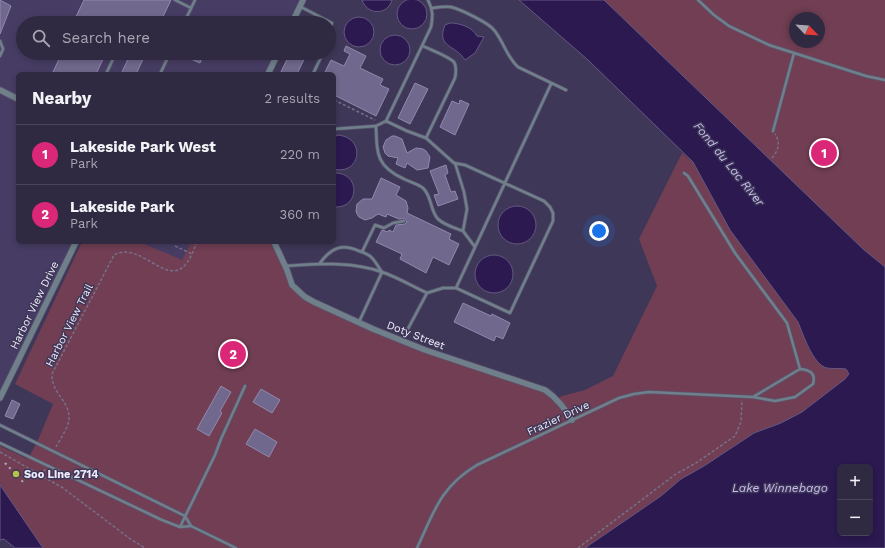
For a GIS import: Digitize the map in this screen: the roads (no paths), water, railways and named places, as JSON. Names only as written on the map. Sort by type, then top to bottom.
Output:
[{"type":"street","points":[[295,16],[303,0]]},
{"type":"street","points":[[269,72],[275,60]]},
{"type":"street","points":[[0,90],[16,98]]},
{"type":"street","name":"Harbor View Drive","points":[[0,398],[75,244]]},
{"type":"street","name":"Doty Street","points":[[275,244],[292,285],[305,297],[402,341],[545,390],[562,404],[572,420]]},
{"type":"lane","points":[[175,0],[191,8]]},
{"type":"lane","points":[[187,16],[195,0]]},
{"type":"lane","points":[[336,129],[376,126],[386,121],[431,27],[433,16],[432,8],[428,0]]},
{"type":"lane","points":[[698,0],[714,15],[729,26],[768,45],[866,76],[885,80]]},
{"type":"lane","points":[[300,6],[319,16]]},
{"type":"lane","points":[[432,8],[442,6],[452,7],[488,24],[499,38],[512,61],[524,70],[566,90]]},
{"type":"lane","points":[[0,41],[3,49],[0,56]]},
{"type":"lane","points":[[423,46],[447,58],[454,63],[456,69],[455,78],[426,138]]},
{"type":"lane","points":[[773,131],[794,53]]},
{"type":"lane","points":[[107,72],[113,60]]},
{"type":"lane","points":[[161,72],[167,60]]},
{"type":"lane","points":[[314,72],[320,60]]},
{"type":"lane","points":[[456,288],[551,84]]},
{"type":"lane","points":[[386,121],[426,138],[454,163],[464,192],[467,209],[463,231]]},
{"type":"lane","points":[[376,126],[377,145],[384,166],[391,173],[422,187],[427,192],[438,220],[463,231],[475,247]]},
{"type":"lane","points":[[285,266],[343,264],[382,272],[427,293],[443,288],[456,288],[510,313],[553,221],[553,214],[550,207],[544,201],[465,165],[454,163]]},
{"type":"lane","points":[[684,173],[688,176],[735,253],[787,324],[800,369],[753,397]]},
{"type":"lane","points":[[362,252],[375,225],[384,228],[393,223],[404,221]]},
{"type":"lane","points":[[320,264],[325,257],[334,250],[342,247],[350,247],[370,256],[382,272]]},
{"type":"lane","points":[[358,322],[382,272]]},
{"type":"lane","points":[[402,341],[427,293]]},
{"type":"lane","name":"Frazier Drive","points":[[417,548],[435,508],[445,493],[460,477],[477,465],[619,398],[649,392],[753,397],[775,400],[794,398],[813,384],[814,380],[812,372],[808,369],[800,369]]},
{"type":"lane","points":[[180,527],[215,455],[245,386]]},
{"type":"lane","points":[[0,425],[185,516],[191,526]]},
{"type":"lane","points":[[0,443],[85,484],[180,527],[191,526],[236,548]]},
{"type":"water","points":[[412,-1],[423,3],[427,14],[423,25],[412,29],[401,25],[397,14],[401,3]]},
{"type":"water","points":[[362,0],[392,0],[386,9],[377,12],[368,9]]},
{"type":"water","points":[[519,0],[604,0],[863,249],[885,267],[885,548],[585,548],[661,496],[681,479],[704,466],[754,433],[781,423],[802,412],[845,379],[849,374],[846,369],[827,368],[822,366],[817,361],[809,348],[798,322],[730,230],[693,162],[588,60]]},
{"type":"water","points":[[359,17],[370,21],[374,32],[370,43],[359,47],[348,43],[344,32],[348,21]]},
{"type":"water","points":[[450,23],[465,26],[472,30],[477,36],[484,37],[475,53],[465,60],[445,42],[443,38],[445,25]]},
{"type":"water","points":[[395,35],[406,39],[410,50],[406,61],[395,65],[384,61],[380,50],[384,39]]},
{"type":"water","points":[[338,135],[347,138],[353,143],[356,149],[357,156],[354,162],[350,167],[343,170],[336,169],[336,136]]},
{"type":"water","points":[[336,173],[343,174],[349,178],[353,184],[353,197],[343,206],[336,207]]},
{"type":"water","points":[[517,206],[527,209],[533,215],[536,225],[533,235],[527,241],[517,244],[507,241],[501,235],[498,225],[501,215],[507,209]]},
{"type":"water","points":[[490,255],[498,255],[508,260],[512,267],[512,281],[508,288],[498,293],[490,293],[480,288],[478,285],[475,278],[475,270],[480,260],[483,258]]},
{"type":"water","points":[[0,485],[43,548],[15,548],[4,539],[0,540]]},
{"type":"railway","points":[[5,463],[25,484]]},
{"type":"place","name":"Lakeside Park West","points":[[824,153]]},
{"type":"place","name":"Lakeside Park","points":[[233,354]]},
{"type":"place","name":"Soo Line 2714","points":[[16,474]]},
{"type":"water label","name":"Fond du Lac River","points":[[729,164]]},
{"type":"water label","name":"Lake Winnebago","points":[[780,488]]}]
